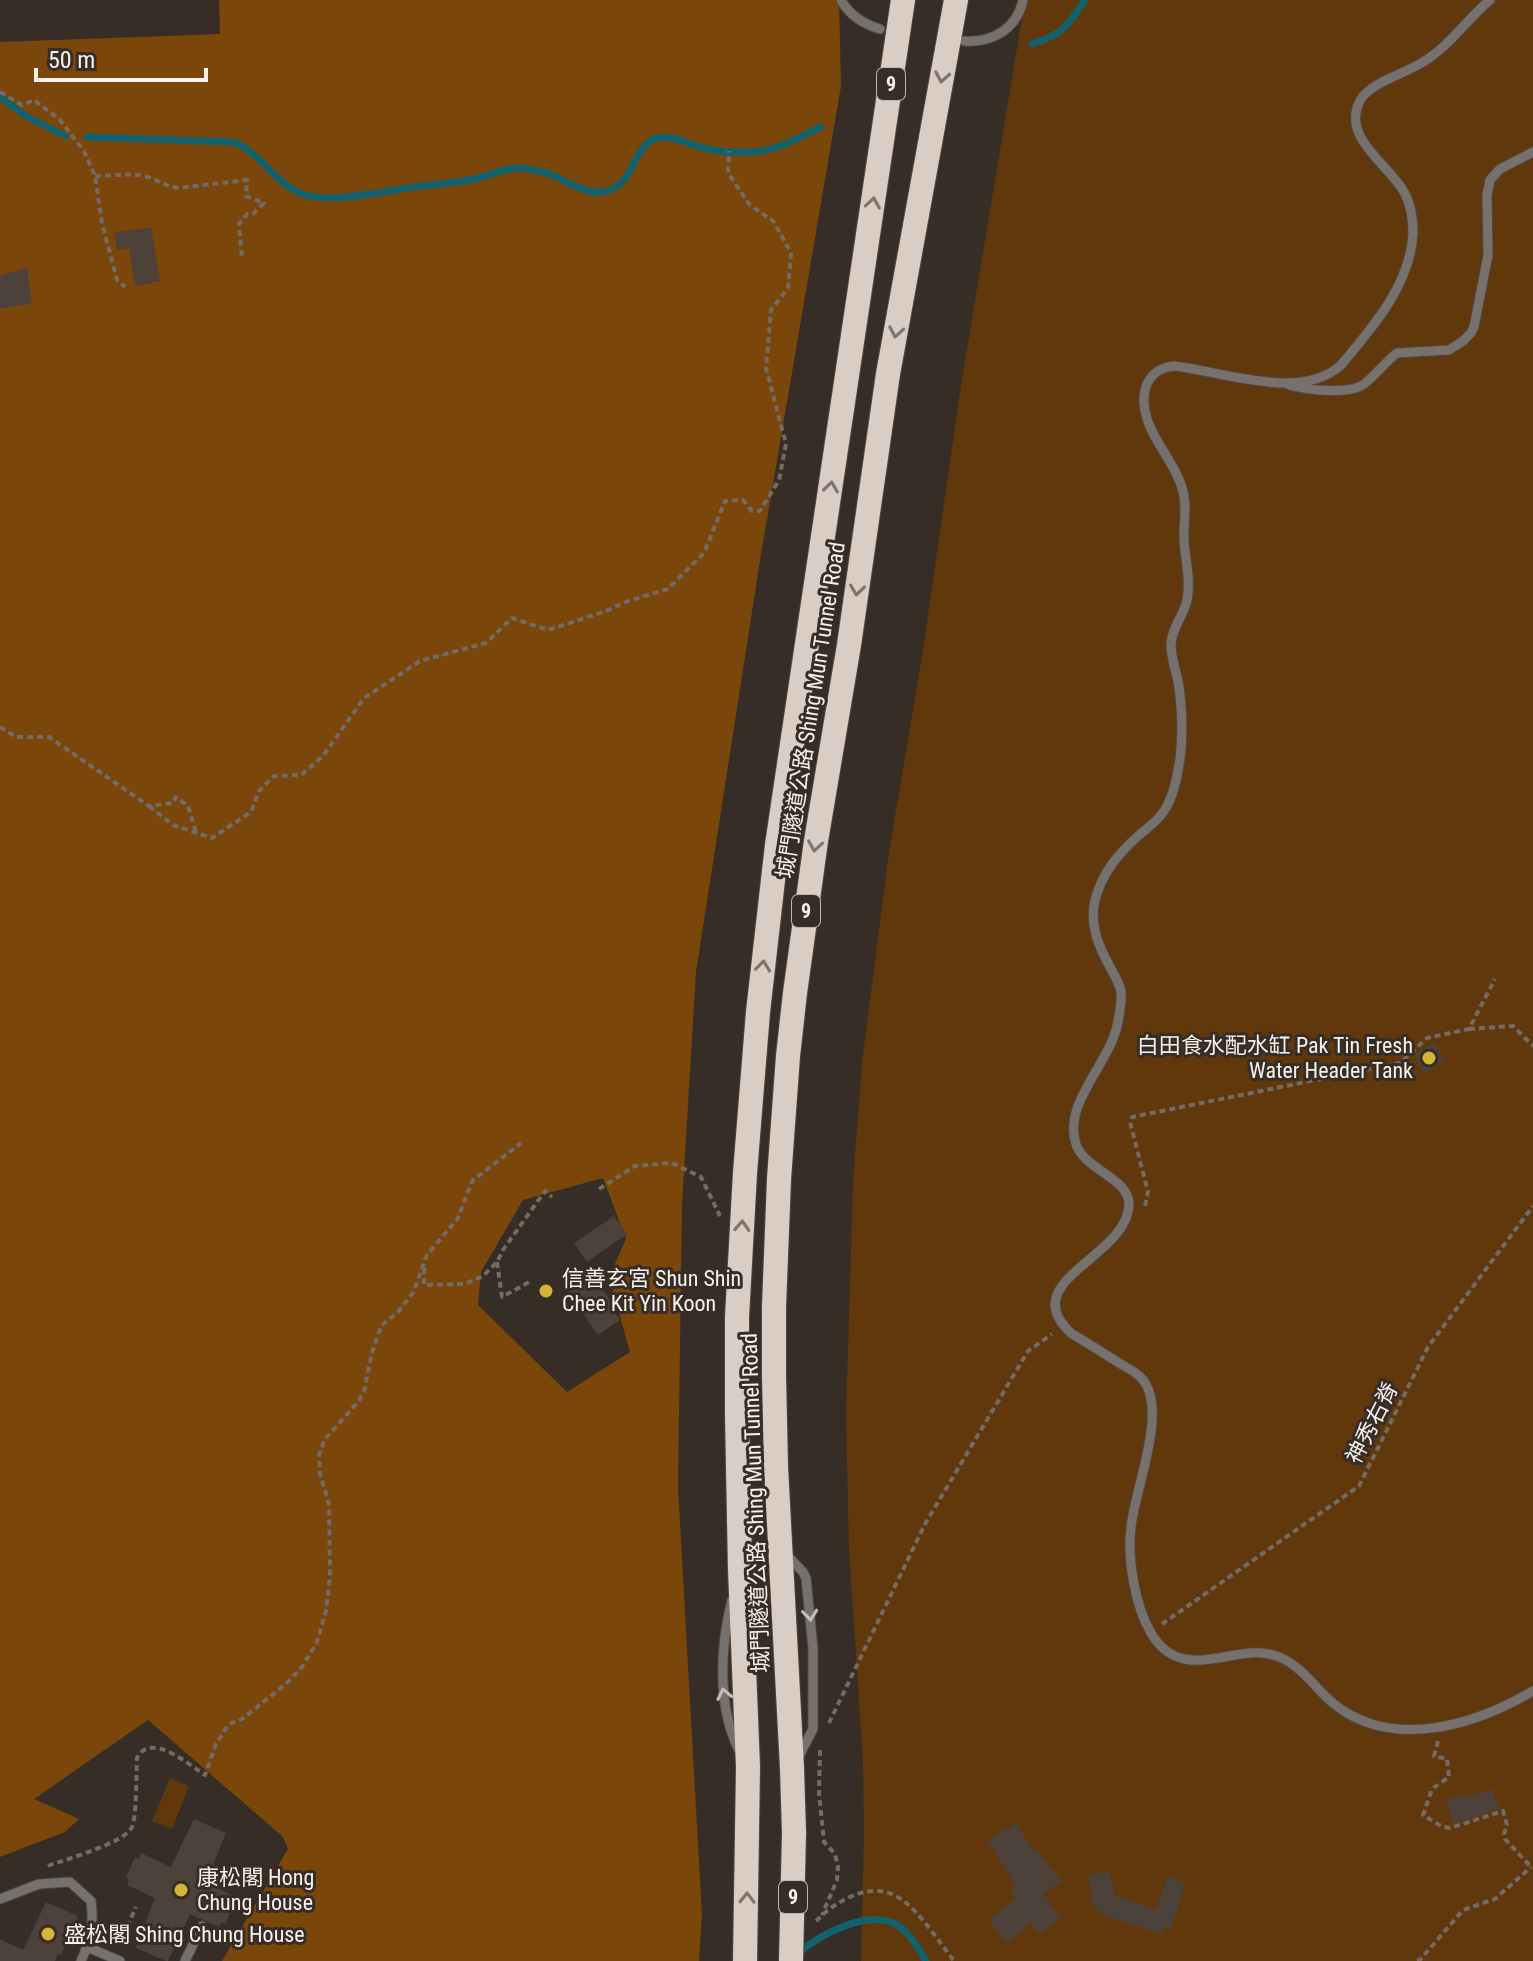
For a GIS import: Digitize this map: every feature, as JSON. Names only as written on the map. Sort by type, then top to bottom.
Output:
[{"type":"highway","name":"城門隧道公路 Shing Mun Tunnel Road","points":[[745,1961],[748,1767],[740,1569],[737,1317],[758,1012],[777,845],[903,0]]},
{"type":"highway","name":"城門隧道公路 Shing Mun Tunnel Road","points":[[791,1961],[794,1833],[776,1467],[774,1307],[780,1164],[795,993],[816,841],[849,645],[888,374],[956,0]]},
{"type":"lane","points":[[841,0],[863,23],[880,29]]},
{"type":"lane","points":[[964,41],[981,41],[1004,32],[1020,14],[1023,0]]},
{"type":"lane","points":[[1490,0],[1432,56],[1376,86],[1361,100],[1356,119],[1361,138],[1406,194],[1413,224],[1412,241],[1406,268],[1385,308],[1336,368],[1311,380],[1278,382],[1174,366],[1164,367],[1148,381],[1144,395],[1147,420],[1175,472],[1185,501],[1183,536],[1189,588],[1171,642],[1180,696],[1181,748],[1174,786],[1165,811],[1115,859],[1106,872],[1093,916],[1095,936],[1118,983],[1121,1003],[1112,1043],[1081,1100],[1073,1128],[1080,1153],[1126,1192],[1128,1211],[1111,1243],[1069,1277],[1058,1291],[1055,1308],[1063,1326],[1140,1376],[1150,1393],[1153,1411],[1151,1431],[1133,1510],[1130,1545],[1135,1584],[1146,1622],[1157,1642],[1166,1650],[1186,1659],[1205,1660],[1247,1653],[1274,1655],[1296,1667],[1341,1709],[1370,1723],[1387,1727],[1422,1730],[1462,1722],[1513,1703],[1533,1691]]},
{"type":"lane","points":[[1278,382],[1300,388],[1354,389],[1364,384],[1397,353],[1449,350],[1463,341],[1474,327],[1488,255],[1487,195],[1490,180],[1500,169],[1533,152]]},
{"type":"lane","points":[[0,1899],[39,1884],[70,1882],[91,1901],[94,1925],[81,1961]]},
{"type":"lane","points":[[185,1961],[202,1926]]},
{"type":"lane","points":[[87,1947],[116,1960]]},
{"type":"path","points":[[0,92],[22,105],[34,100],[60,120],[84,151],[95,176],[102,223],[117,280],[125,287]]},
{"type":"path","points":[[0,727],[16,737],[49,737],[173,825],[212,838],[251,812],[259,791],[274,776],[301,775],[323,756],[364,698],[420,661],[486,643],[512,618],[548,630],[668,589],[704,553],[725,501],[743,500],[752,511],[760,511],[779,480],[786,444],[766,368],[771,310],[788,288],[791,253],[774,222],[749,204],[728,173],[729,151]]},
{"type":"path","points":[[95,176],[136,175],[172,188],[247,180],[246,196],[264,203],[254,213],[247,214],[239,224],[242,258]]},
{"type":"path","points":[[149,806],[173,803],[176,797],[188,806],[196,832]]},
{"type":"path","points":[[1469,1029],[1495,979]]},
{"type":"path","points":[[1128,1211],[1140,1210],[1148,1196],[1130,1123],[1132,1117],[1400,1063],[1427,1038],[1469,1029],[1513,1026],[1533,1046]]},
{"type":"path","points":[[39,1884],[34,1871],[120,1839],[130,1831],[134,1818],[137,1758],[141,1750],[168,1750],[205,1775],[216,1744],[229,1724],[242,1719],[266,1701],[306,1662],[321,1631],[330,1585],[329,1504],[318,1464],[321,1447],[364,1392],[381,1326],[408,1300],[432,1248],[458,1218],[472,1181],[521,1143]]},
{"type":"path","points":[[599,1189],[635,1166],[672,1163],[701,1177],[718,1213],[741,1244]]},
{"type":"path","points":[[424,1262],[424,1285],[475,1281],[497,1262],[545,1191],[552,1197]]},
{"type":"path","name":"神秀右脊","points":[[1151,1632],[1359,1486],[1428,1347],[1533,1206]]},
{"type":"path","points":[[497,1262],[502,1297],[531,1281]]},
{"type":"path","points":[[827,1728],[925,1524],[1028,1351],[1063,1326]]},
{"type":"path","points":[[1417,1961],[1463,1910],[1495,1899],[1532,1866],[1505,1839],[1507,1825],[1503,1811],[1450,1828],[1423,1815],[1432,1789],[1449,1777],[1447,1759],[1434,1756],[1441,1733]]},
{"type":"path","points":[[820,1741],[819,1793],[824,1842],[835,1854],[838,1866],[837,1880],[822,1915]]},
{"type":"path","points":[[813,1924],[844,1899],[857,1894],[870,1891],[894,1895],[911,1908],[954,1961]]},
{"type":"path","points":[[116,1960],[136,1907]]},
{"type":"shaded area","points":[[219,0],[839,0],[841,86],[761,554],[696,972],[682,1204],[678,1487],[702,1915],[699,1961],[222,1961],[288,1849],[283,1837],[148,1720],[34,1799],[79,1819],[65,1832],[0,1857],[0,42],[220,34]],"holes":[[[603,1178],[626,1239],[609,1277],[630,1352],[567,1392],[478,1305],[481,1272],[523,1200]]]},
{"type":"shaded area","points":[[1025,0],[1533,0],[1533,1961],[861,1961],[863,1761],[849,1549],[846,1416],[853,1183],[862,1063],[889,852],[922,656],[961,385]]},
{"type":"shaded area","points":[[170,1778],[189,1786],[172,1829],[152,1821]]},
{"type":"building","points":[[151,227],[160,281],[135,286],[129,248],[117,250],[114,233]]},
{"type":"building","points":[[27,268],[32,303],[0,309],[0,275]]},
{"type":"building","name":"白田食水配水缸 Pak Tin Fresh Water Header Tank","points":[[1434,1042],[1444,1060],[1424,1074],[1414,1055]]},
{"type":"building","points":[[614,1216],[627,1234],[587,1262],[574,1243]]},
{"type":"building","points":[[588,1268],[613,1304],[610,1306],[620,1320],[598,1335],[564,1285]]},
{"type":"building","points":[[1492,1789],[1499,1809],[1453,1824],[1446,1800]]},
{"type":"building","name":"康松閣 Hong Chung House","points":[[194,1819],[226,1833],[206,1882],[234,1896],[232,1901],[235,1902],[225,1924],[222,1922],[219,1927],[190,1914],[166,1961],[136,1948],[155,1898],[127,1885],[129,1879],[126,1877],[135,1857],[139,1859],[141,1853],[171,1867]]},
{"type":"building","points":[[1016,1823],[1034,1852],[1037,1850],[1061,1881],[1044,1894],[1061,1920],[1039,1934],[1031,1923],[1007,1943],[988,1920],[1015,1899],[1010,1892],[1016,1887],[988,1841]]},
{"type":"building","points":[[1109,1872],[1115,1895],[1156,1910],[1168,1876],[1186,1883],[1171,1929],[1164,1927],[1161,1934],[1103,1915],[1093,1905],[1088,1874]]},
{"type":"building","name":"盛松閣 Shing Chung House","points":[[46,1902],[78,1916],[61,1955],[58,1954],[55,1961],[0,1961],[0,1939],[23,1950]]},
{"type":"waterway","points":[[1032,44],[1064,28],[1085,0]]},
{"type":"waterway","points":[[0,97],[26,116],[65,136]]},
{"type":"waterway","points":[[87,137],[233,142],[253,154],[296,191],[331,198],[468,180],[516,168],[549,174],[582,189],[606,191],[621,183],[644,147],[657,138],[675,139],[720,151],[755,152],[784,145],[821,127]]},
{"type":"waterway","points":[[796,1955],[831,1932],[873,1920],[899,1926],[926,1961]]},
{"type":"place","name":"白田食水配水缸 Pak Tin Fresh Water Header Tank","points":[[1429,1058]]},
{"type":"place","name":"信善玄宮 Shun Shin Chee Kit Yin Koon","points":[[546,1291]]},
{"type":"place","name":"康松閣 Hong Chung House","points":[[181,1890]]},
{"type":"place","name":"盛松閣 Shing Chung House","points":[[48,1934]]}]
